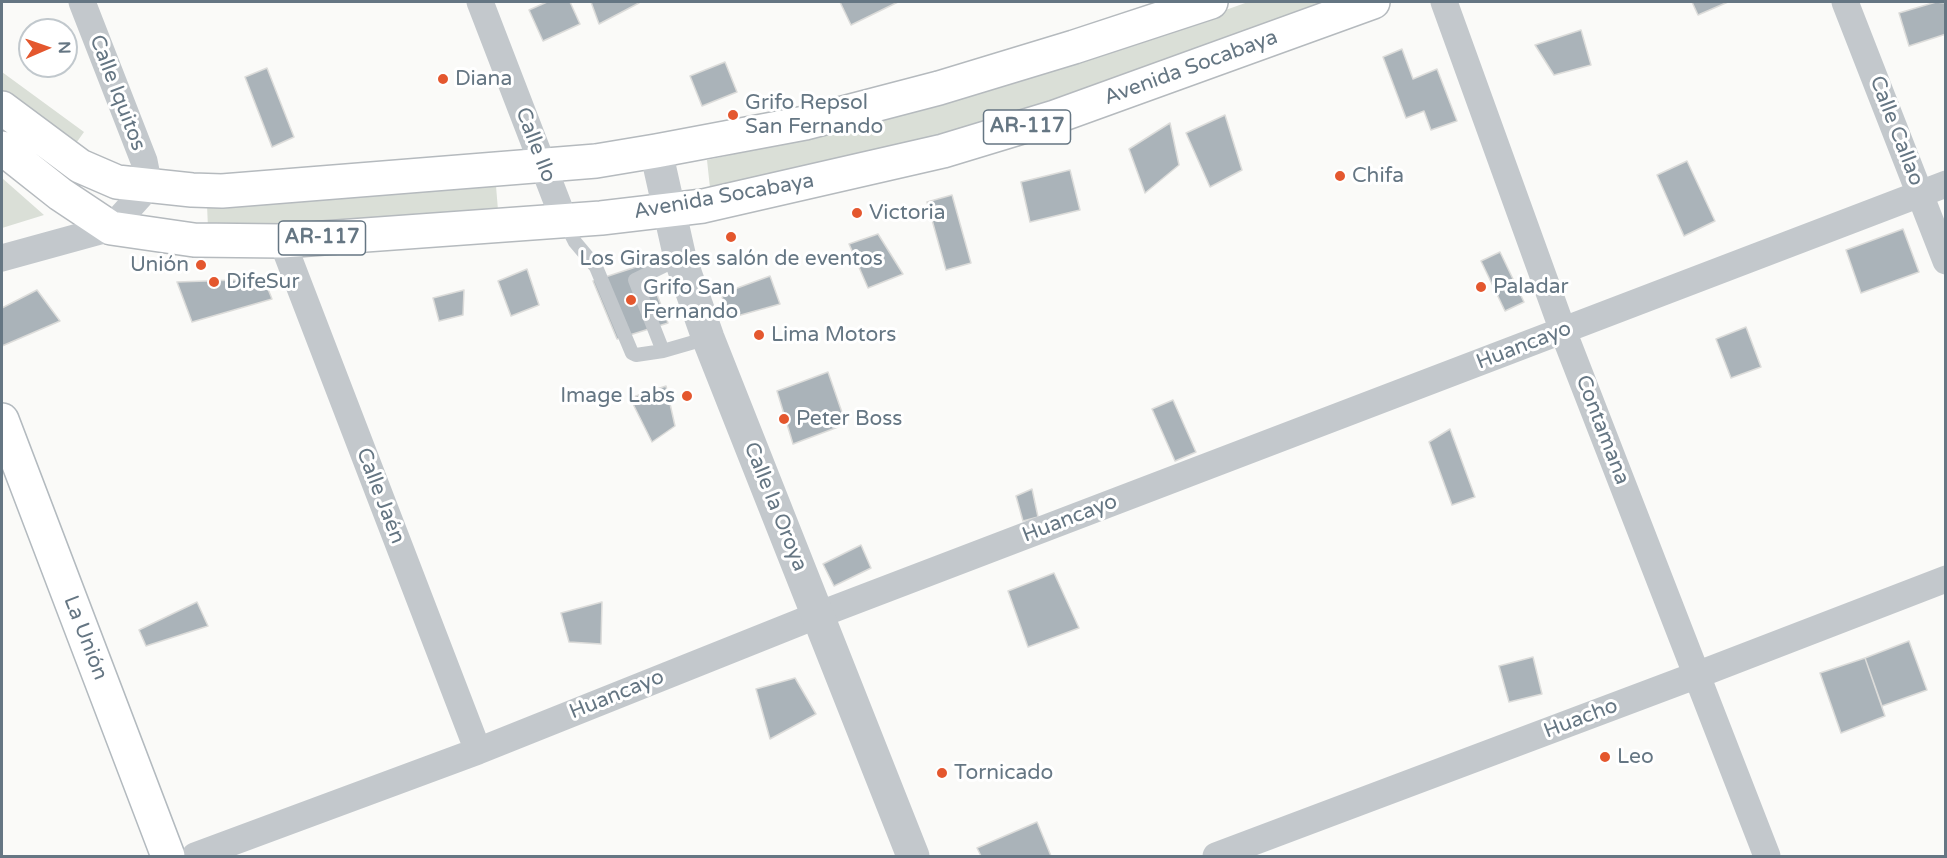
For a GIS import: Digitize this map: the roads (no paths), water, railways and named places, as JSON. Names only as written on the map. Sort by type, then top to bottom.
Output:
[{"type":"main road","points":[[2,108],[80,166],[117,182],[149,186],[222,191],[543,166],[656,152],[805,123],[939,88],[1211,2]]},
{"type":"main road","name":"Avenida Socabaya","points":[[2,148],[60,194],[111,228],[194,240],[282,241],[668,211],[703,206],[894,164],[998,136],[1373,2]]},
{"type":"main road","name":"La Unión","points":[[2,420],[168,856]]},
{"type":"street","name":"Calle Iquitos","points":[[82,2],[144,161],[149,186]]},
{"type":"street","name":"Calle Ilo","points":[[480,2],[564,220]]},
{"type":"street","name":"Contamana","points":[[1444,2],[1563,331],[1767,856]]},
{"type":"street","name":"Calle Callao","points":[[1845,2],[1946,261]]},
{"type":"street","name":"Calle la Oroya","points":[[656,152],[680,258],[708,338],[913,856]]},
{"type":"street","name":"Huancayo","points":[[195,856],[478,751],[818,615],[1946,184]]},
{"type":"street","points":[[2,258],[111,228],[149,186]]},
{"type":"street","name":"Calle Jaén","points":[[282,241],[478,751]]},
{"type":"street","name":"Huacho","points":[[1216,856],[1946,579]]},
{"type":"lane","points":[[564,220],[575,242],[597,267],[632,353],[636,355],[663,351],[708,338]]},
{"type":"lane","points":[[663,351],[635,280],[680,258]]},
{"type":"place","name":"Diana","points":[[443,79]]},
{"type":"place","name":"Grifo Repsol San Fernando","points":[[733,115]]},
{"type":"place","name":"Chifa","points":[[1340,176]]},
{"type":"place","name":"Victoria","points":[[857,213]]},
{"type":"place","name":"Los Girasoles salón de eventos","points":[[731,237]]},
{"type":"place","name":"Unión","points":[[201,265]]},
{"type":"place","name":"DifeSur","points":[[214,282]]},
{"type":"place","name":"Paladar","points":[[1481,287]]},
{"type":"place","name":"Grifo San Fernando","points":[[631,300]]},
{"type":"place","name":"Lima Motors","points":[[759,335]]},
{"type":"place","name":"Image Labs","points":[[687,396]]},
{"type":"place","name":"Peter Boss","points":[[784,419]]},
{"type":"place","name":"Leo","points":[[1605,757]]},
{"type":"place","name":"Tornicado","points":[[942,773]]}]
